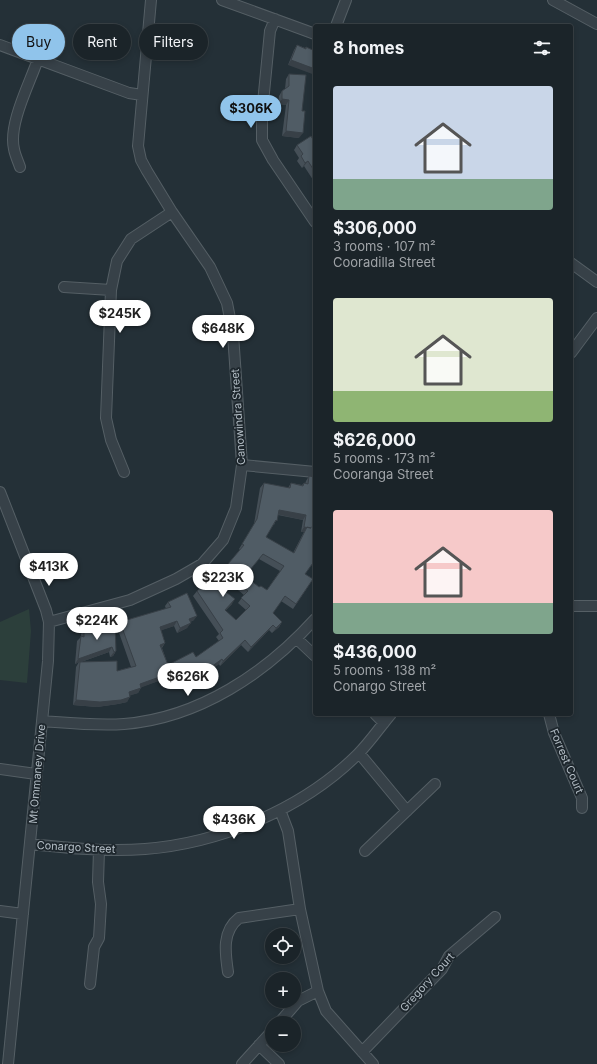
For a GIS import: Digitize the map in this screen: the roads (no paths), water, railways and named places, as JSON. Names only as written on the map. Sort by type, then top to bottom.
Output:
[{"type":"street","name":"Canowindra Street","points":[[49,622],[130,600],[176,579],[202,564],[223,540],[236,508],[242,465],[233,334],[227,303],[210,267],[172,212],[141,160],[138,146],[151,0]]},
{"type":"street","points":[[222,0],[313,33]]},
{"type":"street","points":[[337,24],[346,0]]},
{"type":"street","points":[[553,0],[597,24]]},
{"type":"street","points":[[275,19],[270,31],[262,113],[262,140],[273,160],[313,219]]},
{"type":"street","points":[[0,45],[12,49]]},
{"type":"street","points":[[20,167],[14,148],[13,133],[17,116],[38,60]]},
{"type":"street","points":[[41,60],[130,93],[142,95]]},
{"type":"street","points":[[124,472],[112,440],[106,418],[112,290],[117,261],[131,239],[172,212]]},
{"type":"street","points":[[573,264],[597,282]]},
{"type":"street","points":[[64,287],[112,290]]},
{"type":"street","points":[[573,350],[597,318]]},
{"type":"street","points":[[242,465],[313,472]]},
{"type":"street","name":"Mt Ommaney Drive","points":[[0,492],[39,590],[49,622],[48,661],[8,1064]]},
{"type":"street","points":[[573,606],[597,606]]},
{"type":"street","points":[[42,721],[92,725],[125,724],[157,718],[190,708],[220,695],[249,678],[297,639],[313,621]]},
{"type":"street","points":[[297,639],[313,654]]},
{"type":"street","points":[[377,716],[384,723]]},
{"type":"street","name":"Conargo Street","points":[[30,844],[99,850],[150,848],[201,840],[245,825],[280,810],[334,775],[359,753],[389,716]]},
{"type":"street","name":"Forrest Court","points":[[550,716],[554,734],[582,798],[582,808]]},
{"type":"street","points":[[359,753],[407,811]]},
{"type":"street","points":[[0,769],[36,774]]},
{"type":"street","points":[[364,851],[435,784]]},
{"type":"street","points":[[280,810],[288,831],[300,909],[318,991],[326,1011],[373,1064]]},
{"type":"street","points":[[90,984],[94,947],[99,938],[101,904],[98,882],[99,850]]},
{"type":"street","points":[[228,972],[225,951],[228,931],[231,924],[239,918],[300,909]]},
{"type":"street","points":[[0,911],[23,914]]},
{"type":"street","name":"Gregory Court","points":[[362,1052],[442,969],[449,956],[495,917]]},
{"type":"street","points":[[285,1016],[298,1001],[318,991]]},
{"type":"street","points":[[242,1064],[265,1039]]},
{"type":"street","points":[[259,1045],[278,1064]]}]
